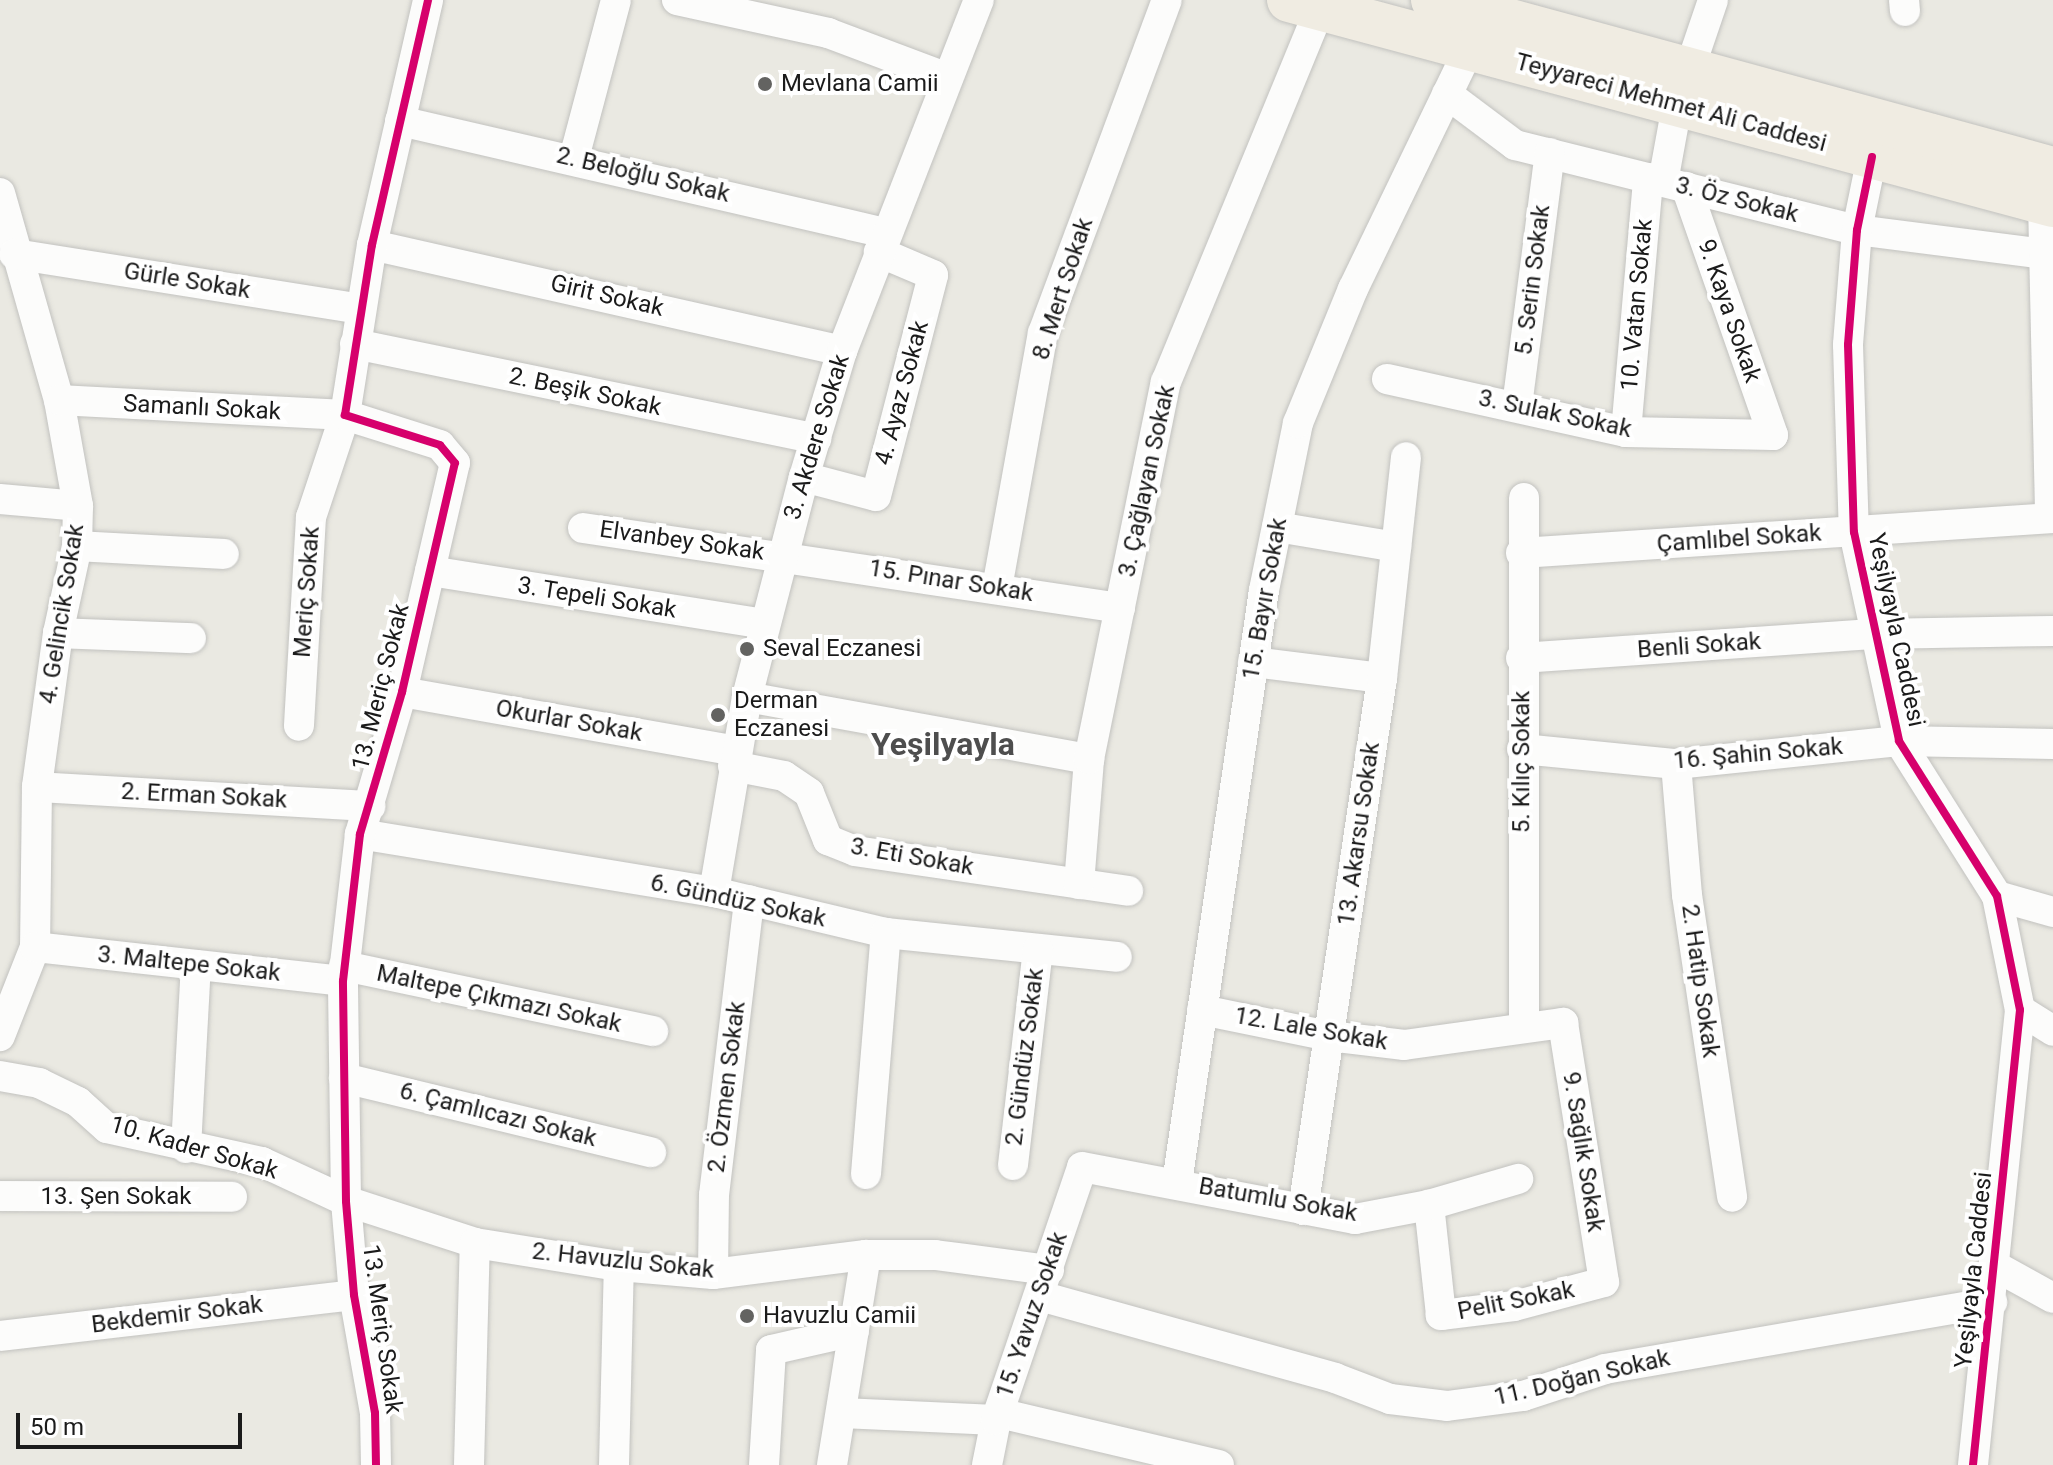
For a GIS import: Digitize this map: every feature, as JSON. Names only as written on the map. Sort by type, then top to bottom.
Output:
[{"type":"main road","name":"Teyyareci Mehmet Ali Caddesi","points":[[1444,1],[1872,157],[2050,192]]},
{"type":"main road","name":"Teyyareci Mehmet Ali Caddesi","points":[[1304,4],[1469,49],[1683,90],[2050,192]]},
{"type":"street","points":[[345,415],[372,245],[428,0]]},
{"type":"street","points":[[574,158],[616,0]]},
{"type":"street","points":[[677,0],[828,33],[948,78]]},
{"type":"street","name":"3. Akdere Sokak","points":[[714,892],[747,697],[804,477],[842,351],[979,0]]},
{"type":"street","name":"8. Mert Sokak","points":[[997,588],[1043,333],[1167,0]]},
{"type":"street","name":"10. Vatan Sokak","points":[[1626,432],[1665,182],[1683,90],[1713,0]]},
{"type":"street","name":"3. Çağlayan Sokak","points":[[1079,884],[1089,759],[1166,382],[1304,4]]},
{"type":"street","name":"15. Bayır Sokak","points":[[1177,1183],[1253,662],[1298,423],[1353,289],[1469,49]]},
{"type":"street","name":"3. Öz Sokak","points":[[1447,94],[1515,145],[1857,230],[2044,254]]},
{"type":"street","name":"2. Beloğlu Sokak","points":[[400,121],[574,158],[883,243]]},
{"type":"street","name":"5. Serin Sokak","points":[[1517,406],[1550,153]]},
{"type":"street","name":"Yeşilyayla Caddesi","points":[[1872,157],[1857,230],[1848,345],[1854,532],[1899,741],[1997,896],[2020,1010],[1973,1465]]},
{"type":"street","name":"9. Kaya Sokak","points":[[1665,182],[1773,435]]},
{"type":"street","points":[[2050,192],[2044,254],[2051,518]]},
{"type":"street","name":"4. Gelincik Sokak","points":[[0,193],[14,254],[59,400],[78,506],[77,546],[58,633],[37,787],[35,947],[0,1036]]},
{"type":"street","name":"4. Ayaz Sokak","points":[[804,477],[876,496],[933,275],[883,243]]},
{"type":"street","name":"Girit Sokak","points":[[372,245],[842,351]]},
{"type":"street","name":"Gürle Sokak","points":[[14,254],[360,309]]},
{"type":"street","name":"2. Beşik Sokak","points":[[355,344],[816,439]]},
{"type":"street","name":"3. Sulak Sokak","points":[[1387,379],[1626,432],[1773,435]]},
{"type":"street","name":"Samanlı Sokak","points":[[59,400],[345,415]]},
{"type":"street","name":"13. Meriç Sokak","points":[[345,415],[440,445],[455,463],[402,692],[360,834],[344,974],[346,1201],[354,1295],[375,1413],[376,1465]]},
{"type":"street","name":"Meriç Sokak","points":[[299,726],[311,517],[345,415]]},
{"type":"street","name":"13. Akarsu Sokak","points":[[1303,1210],[1382,678],[1406,457]]},
{"type":"street","name":"5. Kılıç Sokak","points":[[1524,498],[1521,553],[1524,1027]]},
{"type":"street","points":[[0,499],[78,506]]},
{"type":"street","name":"Çamlıbel Sokak","points":[[1521,553],[2051,518]]},
{"type":"street","points":[[1277,527],[1396,547]]},
{"type":"street","name":"Elvanbey Sokak","points":[[583,528],[782,554]]},
{"type":"street","points":[[77,546],[224,554]]},
{"type":"street","name":"15. Pınar Sokak","points":[[782,554],[1120,608]]},
{"type":"street","name":"3. Tepeli Sokak","points":[[430,571],[765,624]]},
{"type":"street","name":"Benli Sokak","points":[[1521,658],[1876,634],[2053,631]]},
{"type":"street","points":[[58,633],[191,638]]},
{"type":"street","points":[[1253,662],[1382,678]]},
{"type":"street","name":"Okurlar Sokak","points":[[402,692],[735,758]]},
{"type":"street","points":[[747,697],[1089,759]]},
{"type":"street","name":"16. Şahin Sokak","points":[[1522,749],[1676,764],[1899,741],[2053,744]]},
{"type":"street","name":"3. Eti Sokak","points":[[735,758],[784,776],[809,793],[828,840],[855,851],[1128,891]]},
{"type":"street","name":"2. Hatip Sokak","points":[[1676,764],[1687,895],[1732,1197]]},
{"type":"street","name":"2. Erman Sokak","points":[[37,787],[370,806]]},
{"type":"street","name":"6. Gündüz Sokak","points":[[360,834],[714,892],[886,933],[1117,957]]},
{"type":"street","points":[[1997,896],[2053,912]]},
{"type":"street","name":"2. Özmen Sokak","points":[[713,1274],[714,1195],[749,900]]},
{"type":"street","points":[[866,1174],[886,933]]},
{"type":"street","name":"3. Maltepe Sokak","points":[[35,947],[196,965],[344,974]]},
{"type":"street","name":"2. Gündüz Sokak","points":[[1013,1165],[1038,949]]},
{"type":"street","points":[[186,1148],[196,965]]},
{"type":"street","name":"Maltepe Çıkmazı Sokak","points":[[344,974],[653,1031]]},
{"type":"street","name":"12. Lale Sokak","points":[[1202,1010],[1329,1036],[1404,1045],[1563,1023]]},
{"type":"street","points":[[2020,1010],[2053,1031]]},
{"type":"street","name":"9. Sağlık Sokak","points":[[1563,1023],[1604,1282]]},
{"type":"street","name":"10. Kader Sokak","points":[[0,1076],[39,1083],[78,1102],[107,1128],[186,1148],[262,1162],[346,1201]]},
{"type":"street","name":"6. Çamlıcazı Sokak","points":[[344,1078],[651,1152]]},
{"type":"street","name":"Batumlu Sokak","points":[[1082,1167],[1355,1219],[1429,1205],[1518,1179]]},
{"type":"street","name":"15. Yavuz Sokak","points":[[987,1465],[998,1417],[1082,1167]]},
{"type":"street","name":"13. Şen Sokak","points":[[0,1196],[232,1197]]},
{"type":"street","name":"2. Havuzlu Sokak","points":[[346,1201],[475,1243],[619,1266],[713,1274],[866,1255],[935,1255],[1044,1283]]},
{"type":"street","name":"Pelit Sokak","points":[[1429,1205],[1441,1315],[1514,1306],[1604,1282]]},
{"type":"street","points":[[469,1465],[475,1243]]},
{"type":"street","points":[[832,1465],[866,1255]]},
{"type":"street","points":[[614,1465],[619,1266]]},
{"type":"street","points":[[1995,1266],[2053,1298]]},
{"type":"street","name":"11. Doğan Sokak","points":[[1044,1283],[1335,1378],[1390,1399],[1447,1406],[1523,1396],[1605,1369],[1992,1302]]},
{"type":"street","name":"Bekdemir Sokak","points":[[0,1336],[354,1295]]},
{"type":"street","points":[[764,1465],[771,1350],[854,1331]]},
{"type":"street","points":[[842,1413],[998,1417],[1219,1465]]},
{"type":"cycle path","points":[[376,1465],[375,1413],[354,1295],[346,1201],[343,981],[360,834],[402,692],[455,463],[440,445],[345,415],[372,245],[428,0]]},
{"type":"cycle path","points":[[1872,157],[1857,230],[1848,345],[1854,532],[1899,741],[1997,896],[2020,1010],[1973,1465]]},
{"type":"place","name":"Mevlana Camii","points":[[765,84]]},
{"type":"place","name":"Seval Eczanesi","points":[[747,649]]},
{"type":"place","name":"Derman Eczanesi","points":[[718,715]]},
{"type":"place","name":"Havuzlu Camii","points":[[747,1316]]},
{"type":"district","name":"Yeşilyayla","points":[[943,744]]}]
